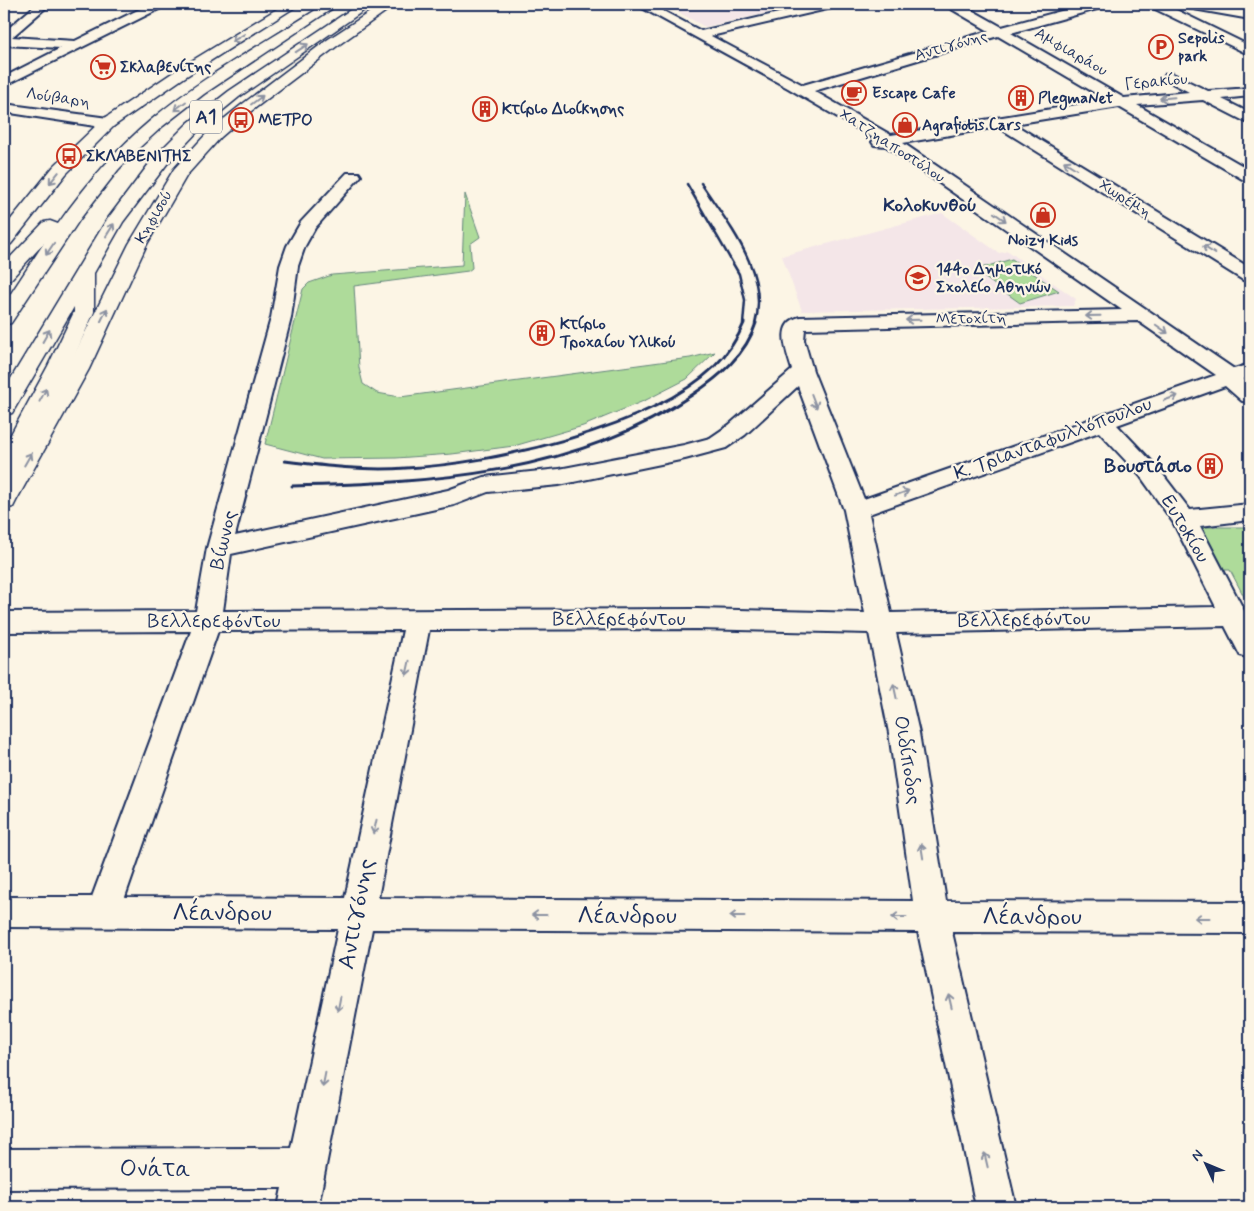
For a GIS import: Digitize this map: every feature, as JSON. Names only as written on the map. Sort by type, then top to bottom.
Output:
[{"type":"main road","points":[[4,240],[60,170],[108,123],[180,74],[294,4]]},
{"type":"main road","name":"Α1","points":[[4,319],[52,245],[119,159],[157,123],[219,77],[333,4]]},
{"type":"main road","name":"Α1","points":[[4,408],[115,221],[161,160],[194,126],[252,80],[367,4]]},
{"type":"main road","name":"Κηφισού","points":[[4,501],[78,369],[138,244],[180,173],[215,134],[245,108],[332,43],[390,4]]},
{"type":"main road","points":[[4,275],[46,230],[89,196]]},
{"type":"main road","points":[[4,468],[59,366],[84,312],[84,271]]},
{"type":"street","points":[[4,40],[44,4]]},
{"type":"street","points":[[4,82],[159,4]]},
{"type":"street","points":[[641,4],[808,94]]},
{"type":"street","points":[[700,35],[832,4]]},
{"type":"street","name":"Αμφιαράου","points":[[952,4],[1250,177]]},
{"type":"street","name":"Αντιγόνης","points":[[808,94],[1001,32],[1100,4]]},
{"type":"street","points":[[1155,4],[1250,52]]},
{"type":"street","points":[[1171,12],[1189,4],[1249,14]]},
{"type":"street","points":[[4,40],[77,45]]},
{"type":"street","points":[[1171,77],[1250,118]]},
{"type":"street","name":"Γερακίου","points":[[808,94],[800,104],[865,142],[874,143],[1123,102],[1250,92]]},
{"type":"street","name":"Λούβαρη","points":[[4,108],[108,123]]},
{"type":"street","name":"Χωρέμη","points":[[1000,122],[1250,276]]},
{"type":"street","name":"Χατζηαποστόλου","points":[[888,140],[1142,315],[1241,373],[1236,386],[1250,396]]},
{"type":"street","name":"Βίωνος","points":[[103,913],[208,621],[219,548],[278,328],[289,266],[296,246],[308,226],[353,176]]},
{"type":"street","name":"Μετοχίτη","points":[[800,323],[1142,315]]},
{"type":"street","name":"Οιδίποδος","points":[[800,323],[795,328],[794,340],[803,371],[856,510],[904,733],[932,917],[996,1207]]},
{"type":"street","points":[[219,548],[454,498],[484,485],[559,477],[685,452],[718,443],[737,430],[803,371]]},
{"type":"street","name":"Κ. Τριανταφυλλόπουλου","points":[[856,510],[1241,373]]},
{"type":"street","name":"Ευτοκίου","points":[[1102,422],[1148,472],[1184,519],[1250,648]]},
{"type":"street","points":[[1184,519],[1250,512]]},
{"type":"street","name":"Βελλερεφόντου","points":[[4,622],[697,619],[880,623],[1234,616]]},
{"type":"street","name":"Αντιγόνης","points":[[298,1207],[418,620]]},
{"type":"street","name":"Λέανδρου","points":[[4,912],[1250,918]]},
{"type":"street","name":"Ονάτα","points":[[4,1169],[306,1168]]},
{"type":"shaded area","points":[[664,4],[808,4],[705,27]]},
{"type":"shaded area","name":"144ο Δημοτικό Σχολείο Αθηνών","points":[[942,213],[999,253],[1008,251],[1076,299],[1073,306],[802,311],[782,256]]},
{"type":"green space","points":[[465,194],[480,237],[470,244],[472,268],[468,271],[354,286],[359,368],[363,384],[377,393],[400,397],[690,358],[715,352],[687,379],[646,400],[583,426],[514,446],[452,454],[396,458],[322,459],[265,444],[303,289],[309,283],[332,275],[462,265]]},
{"type":"green space","points":[[1012,259],[1059,291],[1020,303],[974,270]]},
{"type":"green space","points":[[1198,527],[1250,527],[1250,608],[1230,570],[1221,570]]},
{"type":"railway","points":[[701,183],[733,231],[751,267],[757,286],[758,305],[755,324]]},
{"type":"railway","points":[[687,184],[739,274],[745,300],[743,324]]},
{"type":"railway","points":[[285,461],[360,468],[406,468],[482,459],[569,439],[611,425],[651,408],[686,389],[714,367],[727,352],[744,323]]},
{"type":"railway","points":[[292,486],[344,485],[448,477],[550,458],[599,443],[647,422],[712,381],[746,345],[756,323]]},
{"type":"place","name":"Sepolis park","points":[[1161,47]]},
{"type":"place","name":"Σκλαβενίτης","points":[[103,67]]},
{"type":"place","name":"Escape Cafe","points":[[854,93]]},
{"type":"place","name":"PlegmaNet","points":[[1021,98]]},
{"type":"place","name":"Κτίριο Διοίκησης","points":[[485,109]]},
{"type":"place","name":"ΜΕΤΡΟ","points":[[241,120]]},
{"type":"place","name":"Agrafiotis Cars","points":[[905,125]]},
{"type":"place","name":"ΣΚΛΑΒΕΝΙΤΗΣ","points":[[69,156]]},
{"type":"place","name":"Noizy Kids","points":[[1043,215]]},
{"type":"place","name":"144ο Δημοτικό Σχολείο Αθηνών","points":[[918,278]]},
{"type":"place","name":"Κτίριο Τροχαίου Υλικού","points":[[542,333]]},
{"type":"place","name":"Βουστάσιο","points":[[1210,466]]},
{"type":"district","name":"Κολοκυνθού","points":[[930,205]]}]
